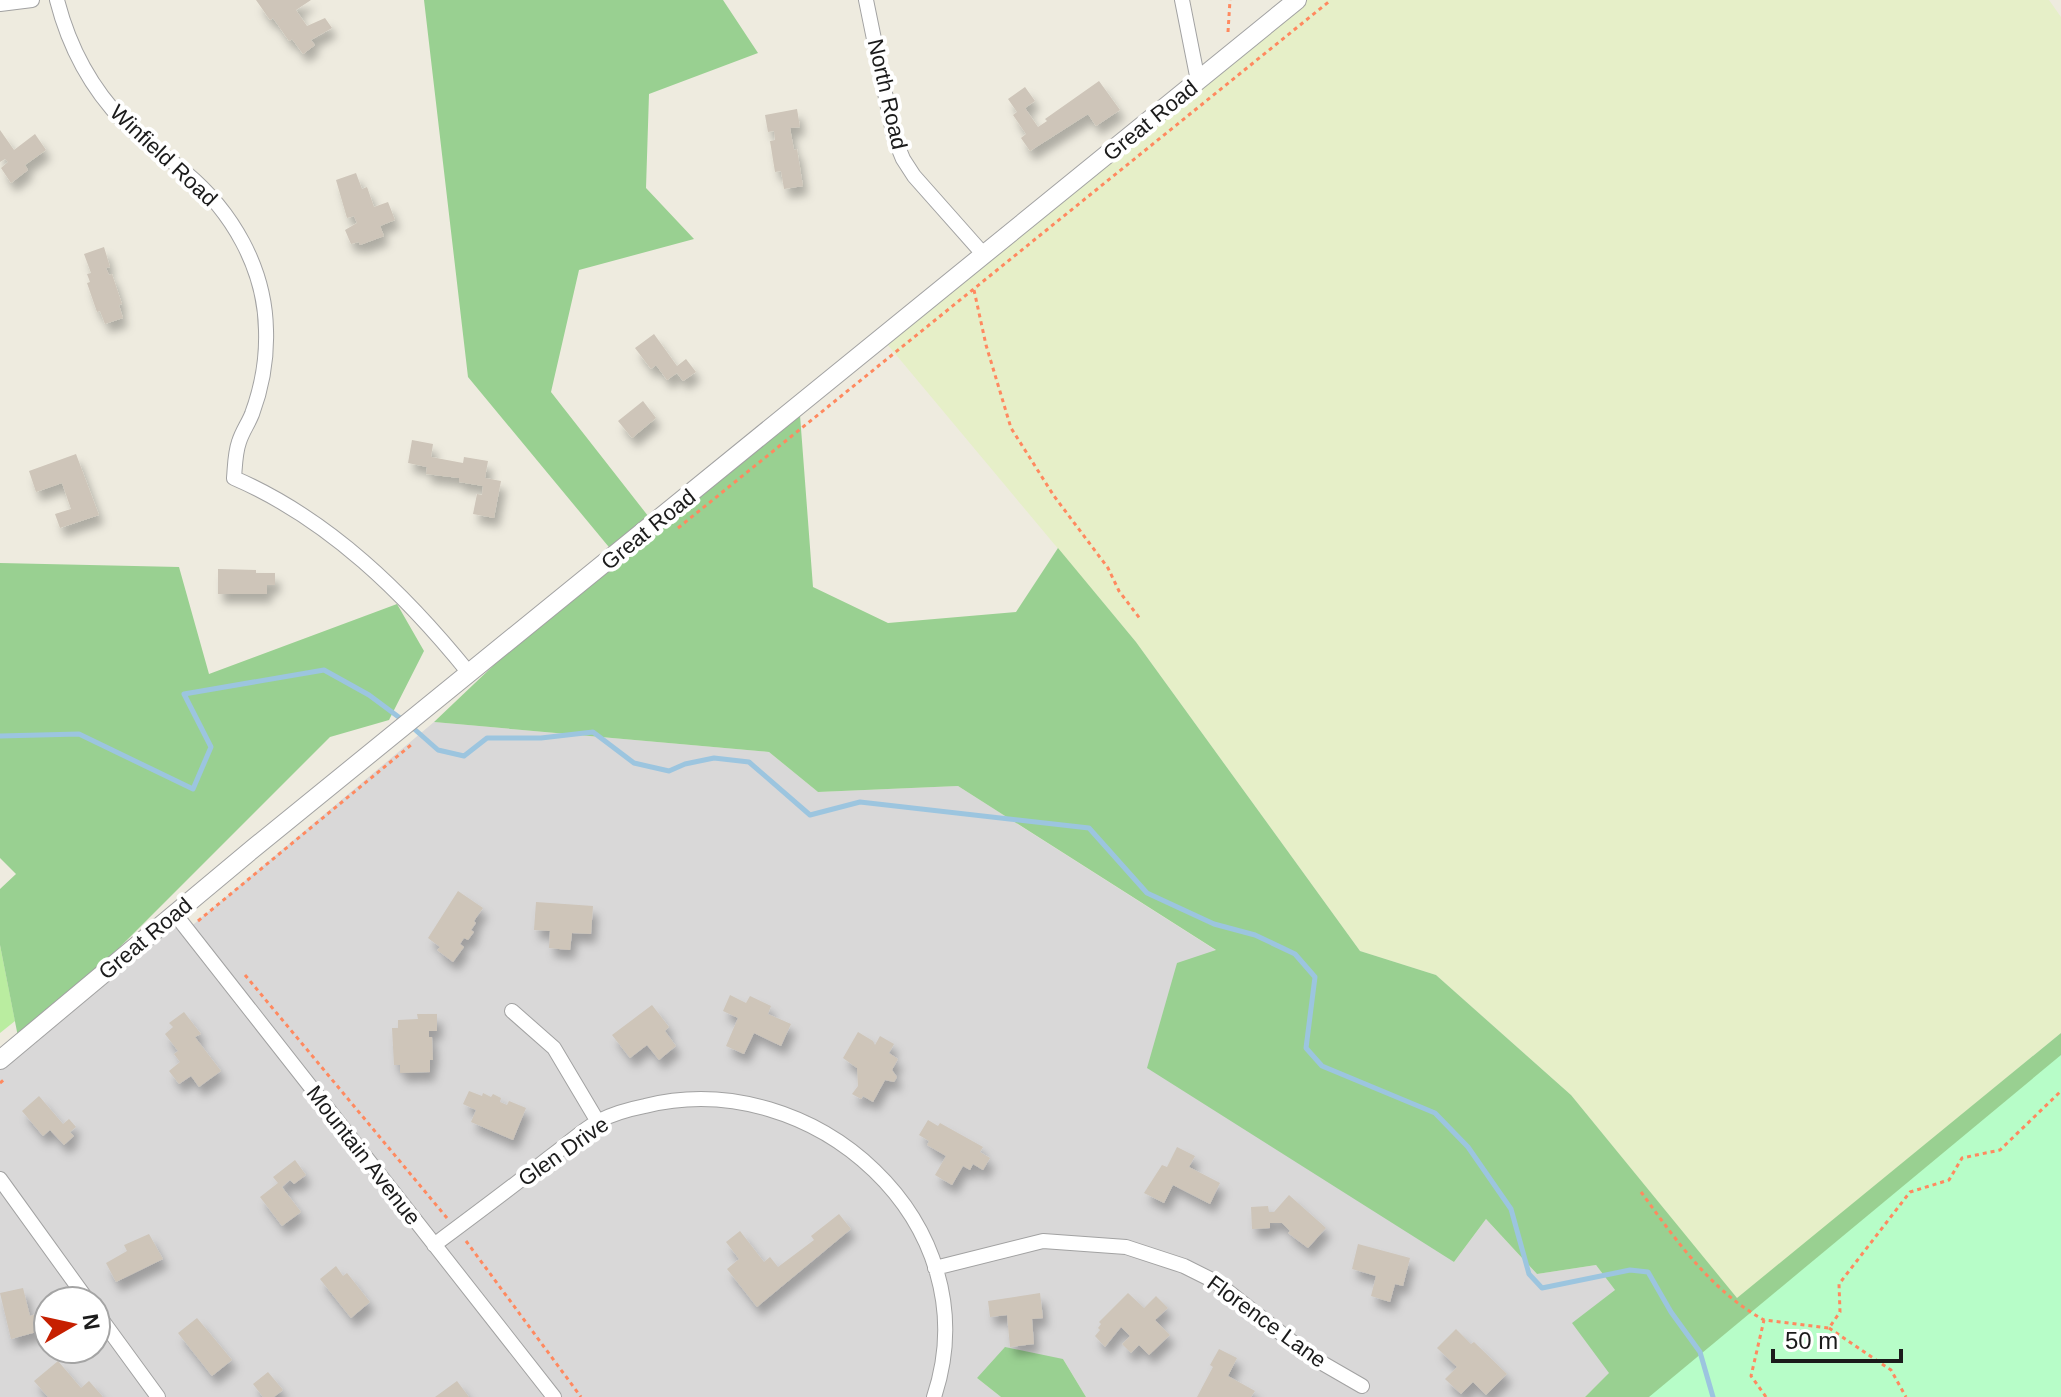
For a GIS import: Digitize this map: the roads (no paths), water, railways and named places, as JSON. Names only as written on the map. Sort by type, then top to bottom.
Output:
[{"type":"street","points":[[0,4],[32,0]]},
{"type":"street","name":"Winfield Road","points":[[57,0],[72,46],[104,100],[127,125],[209,194],[237,230],[255,267],[266,328],[265,361],[251,417],[238,443],[234,478],[268,493],[358,557],[404,599],[469,673]]},
{"type":"street","name":"North Road","points":[[866,0],[894,137],[903,159],[914,176],[984,255]]},
{"type":"street","points":[[1182,0],[1198,81]]},
{"type":"street","name":"Great Road","points":[[6,1067],[175,914],[1297,0]]},
{"type":"street","name":"Mountain Avenue","points":[[175,914],[554,1397]]},
{"type":"street","points":[[512,1011],[554,1048],[598,1122]]},
{"type":"street","name":"Glen Drive","points":[[434,1245],[598,1122],[644,1106],[703,1099],[762,1106],[791,1115],[851,1148],[896,1193],[915,1222],[935,1268],[942,1297],[944,1355],[934,1397]]},
{"type":"street","points":[[0,1179],[76,1285]]},
{"type":"street","name":"Florence Lane","points":[[935,1268],[1043,1241],[1096,1244],[1140,1251],[1184,1266],[1216,1282],[1310,1356],[1362,1386]]},
{"type":"street","points":[[112,1334],[158,1397]]},
{"type":"waterway","points":[[0,736],[79,734],[193,789],[211,747],[184,694],[324,670],[369,695],[404,721]]},
{"type":"waterway","points":[[412,727],[438,750],[464,756],[487,738],[541,738],[593,732],[634,763],[669,771],[714,758],[749,762],[810,815],[860,802],[1089,828],[1147,893],[1214,924],[1255,935],[1295,954],[1315,977],[1306,1048],[1322,1066],[1435,1113],[1468,1147],[1511,1209],[1529,1274],[1542,1288],[1630,1270],[1648,1272],[1671,1312],[1700,1352],[1713,1397]]}]
